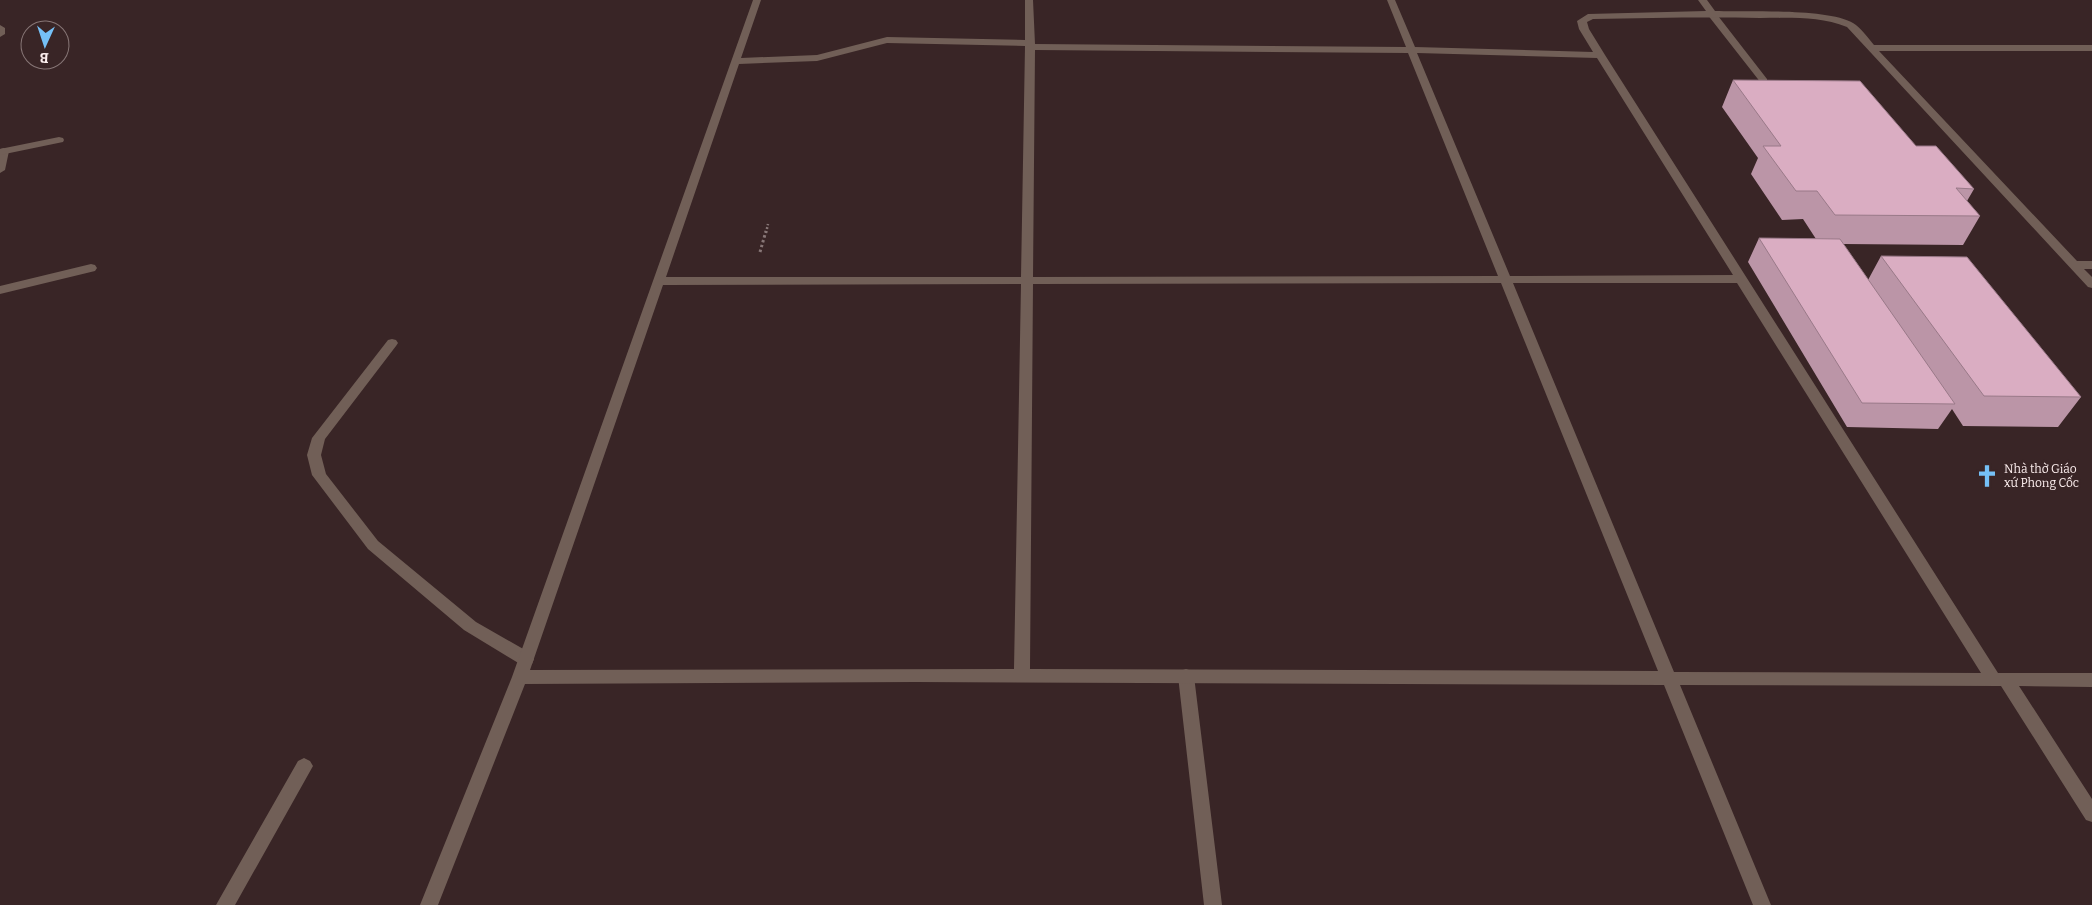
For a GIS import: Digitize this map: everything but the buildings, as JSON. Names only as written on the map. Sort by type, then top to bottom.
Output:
[{"type":"street","points":[[429,905],[520,677],[757,0]]},
{"type":"street","points":[[1022,675],[1030,45],[1028,0]]},
{"type":"street","points":[[1391,0],[1762,905]]},
{"type":"street","points":[[1702,0],[1764,81]]},
{"type":"street","points":[[2092,284],[1850,25],[1832,18],[1712,14],[1591,16],[1582,21],[1584,29],[1600,55],[1741,279],[2000,680],[2092,814]]},
{"type":"street","points":[[0,28],[0,34]]},
{"type":"street","points":[[736,61],[816,58],[838,54],[872,42],[887,40],[1030,45],[1412,50],[1600,55]]},
{"type":"street","points":[[1872,48],[2092,48]]},
{"type":"street","points":[[0,170],[2,152],[59,140]]},
{"type":"street","points":[[2074,265],[2092,265]]},
{"type":"street","points":[[0,290],[91,268]]},
{"type":"street","points":[[659,281],[1741,279]]},
{"type":"street","points":[[392,343],[319,438],[314,455],[319,475],[372,545],[470,626],[526,659]]},
{"type":"street","points":[[520,677],[1022,675],[2092,680]]},
{"type":"street","points":[[1186,676],[1213,905]]},
{"type":"street","points":[[225,905],[304,766]]},
{"type":"place","name":"Nhà thờ Giáo xứ Phong Cốc","points":[[1987,476]]}]
